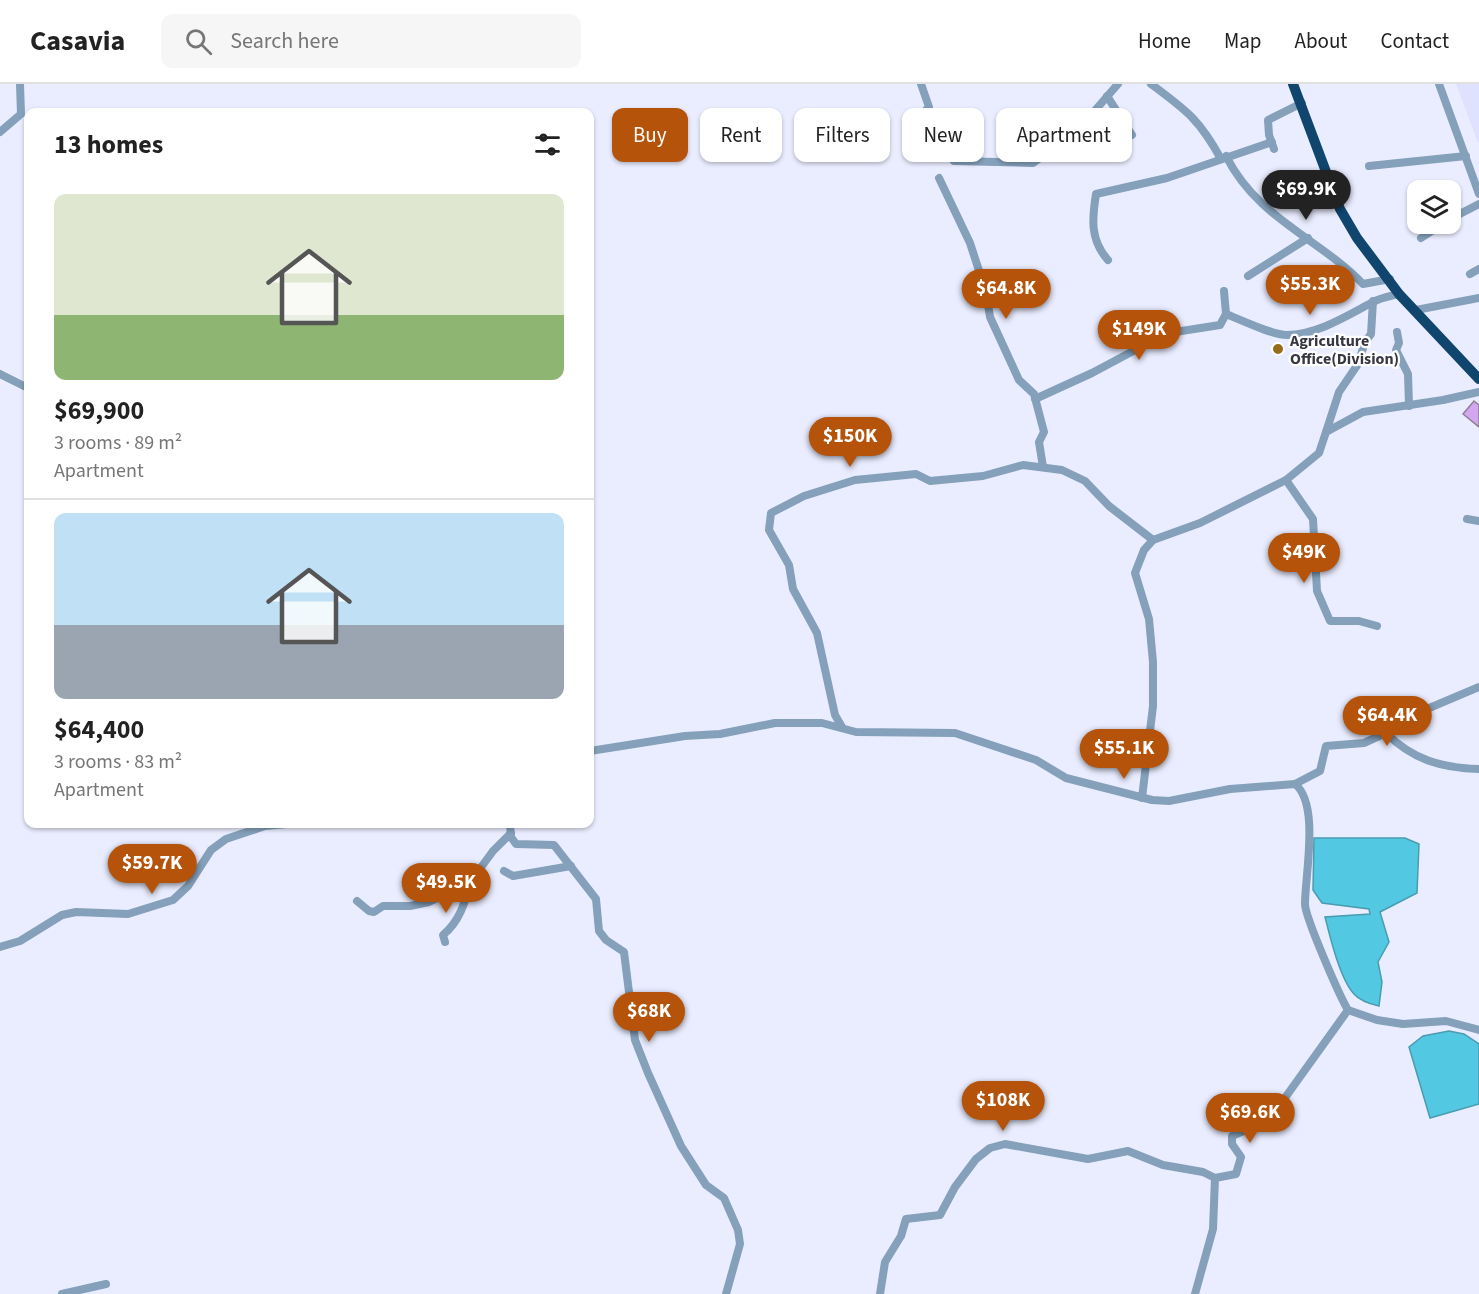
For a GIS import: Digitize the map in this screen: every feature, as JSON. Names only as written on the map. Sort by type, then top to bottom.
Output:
[{"type":"highway","points":[[1293,84],[1340,209],[1357,238],[1390,279],[1399,294],[1479,380]]},
{"type":"street","points":[[0,132],[21,114],[20,84]]},
{"type":"street","points":[[921,84],[929,107],[925,111],[925,123],[932,136],[954,161],[1033,163],[1079,129],[1118,84]]},
{"type":"street","points":[[1151,84],[1182,105],[1195,118],[1253,198],[1277,218],[1308,238],[1363,284],[1390,279]]},
{"type":"street","points":[[1439,84],[1479,194]]},
{"type":"street","points":[[1107,96],[1115,108]]},
{"type":"street","points":[[1108,260],[1098,249],[1091,222],[1095,194],[1167,178],[1223,158],[1273,146],[1268,120],[1302,104]]},
{"type":"street","points":[[1369,166],[1466,156]]},
{"type":"street","points":[[939,178],[970,243],[986,292],[990,317],[1019,380],[1035,399],[1044,432],[1039,442],[1043,467]]},
{"type":"street","points":[[1461,213],[1479,204]]},
{"type":"street","points":[[1421,238],[1427,234]]},
{"type":"street","points":[[1248,276],[1308,238]]},
{"type":"street","points":[[1470,274],[1479,269]]},
{"type":"street","points":[[1035,399],[1092,373],[1152,341],[1175,332],[1220,325],[1226,314],[1224,291]]},
{"type":"street","points":[[1226,314],[1239,321],[1285,335],[1326,325],[1362,310],[1373,302],[1399,294]]},
{"type":"street","points":[[1416,310],[1479,297]]},
{"type":"street","points":[[1142,798],[1154,706],[1154,662],[1149,619],[1135,573],[1144,550],[1153,540],[1200,524],[1286,480],[1320,453],[1339,392],[1358,364],[1365,342],[1371,334],[1373,302]]},
{"type":"street","points":[[1397,332],[1399,343],[1396,350],[1408,374],[1409,406]]},
{"type":"street","points":[[0,374],[24,386]]},
{"type":"street","points":[[1326,432],[1363,412],[1409,406],[1479,392]]},
{"type":"street","points":[[842,727],[835,715],[817,633],[794,589],[789,565],[769,530],[771,513],[804,496],[855,480],[916,474],[930,481],[982,476],[1023,465],[1062,470],[1085,481],[1109,506],[1153,540]]},
{"type":"street","points":[[1286,480],[1313,519],[1317,591],[1330,621],[1359,621],[1377,626]]},
{"type":"street","points":[[1467,519],[1479,522]]},
{"type":"street","points":[[594,750],[685,736],[720,735],[775,723],[822,723],[856,732],[955,733],[1036,760],[1066,778],[1142,798],[1169,801],[1230,789],[1295,784],[1320,771],[1326,746],[1364,743],[1386,733],[1408,717],[1479,687]]},
{"type":"street","points":[[1386,733],[1400,747],[1431,764],[1479,769]]},
{"type":"street","points":[[1295,784],[1305,799],[1308,827],[1309,861],[1305,907],[1348,1010],[1377,1020],[1402,1024],[1446,1021],[1479,1030]]},
{"type":"street","points":[[0,947],[20,941],[62,915],[76,912],[128,914],[173,900],[188,886],[211,850],[226,839],[256,828]]},
{"type":"street","points":[[510,828],[516,844],[554,845],[596,899],[599,931],[606,940],[624,952],[635,1040],[681,1146],[705,1185],[724,1198],[738,1230],[740,1244],[726,1294]]},
{"type":"street","points":[[445,942],[443,935],[452,928],[462,911],[471,881],[492,851],[511,832]]},
{"type":"street","points":[[504,871],[513,876],[571,866]]},
{"type":"street","points":[[357,901],[369,911],[374,912],[383,906],[410,906],[429,902],[471,881]]},
{"type":"street","points":[[880,1294],[885,1262],[901,1236],[906,1219],[940,1215],[969,1168],[990,1148],[1005,1144],[1088,1159],[1128,1151],[1163,1165],[1203,1172],[1215,1178],[1236,1174],[1241,1157],[1232,1144],[1232,1136],[1262,1123],[1282,1102],[1348,1010]]},
{"type":"street","points":[[1195,1294],[1213,1229],[1215,1178]]},
{"type":"street","points":[[62,1294],[106,1284]]},
{"type":"shaded area","points":[[1456,84],[1479,84],[1478,143]]},
{"type":"water","points":[[1314,838],[1405,838],[1419,844],[1417,893],[1380,912],[1389,942],[1378,962],[1382,982],[1379,1006],[1359,999],[1349,987],[1336,957],[1325,917],[1370,914],[1369,909],[1322,903],[1313,890]]},
{"type":"water","points":[[1449,1031],[1464,1034],[1479,1044],[1479,1104],[1430,1118],[1409,1047],[1423,1036]]},
{"type":"building","points":[[1474,401],[1479,405],[1479,427],[1463,414]]},
{"type":"place","name":"Agriculture Office(Division)","points":[[1278,349]]}]
